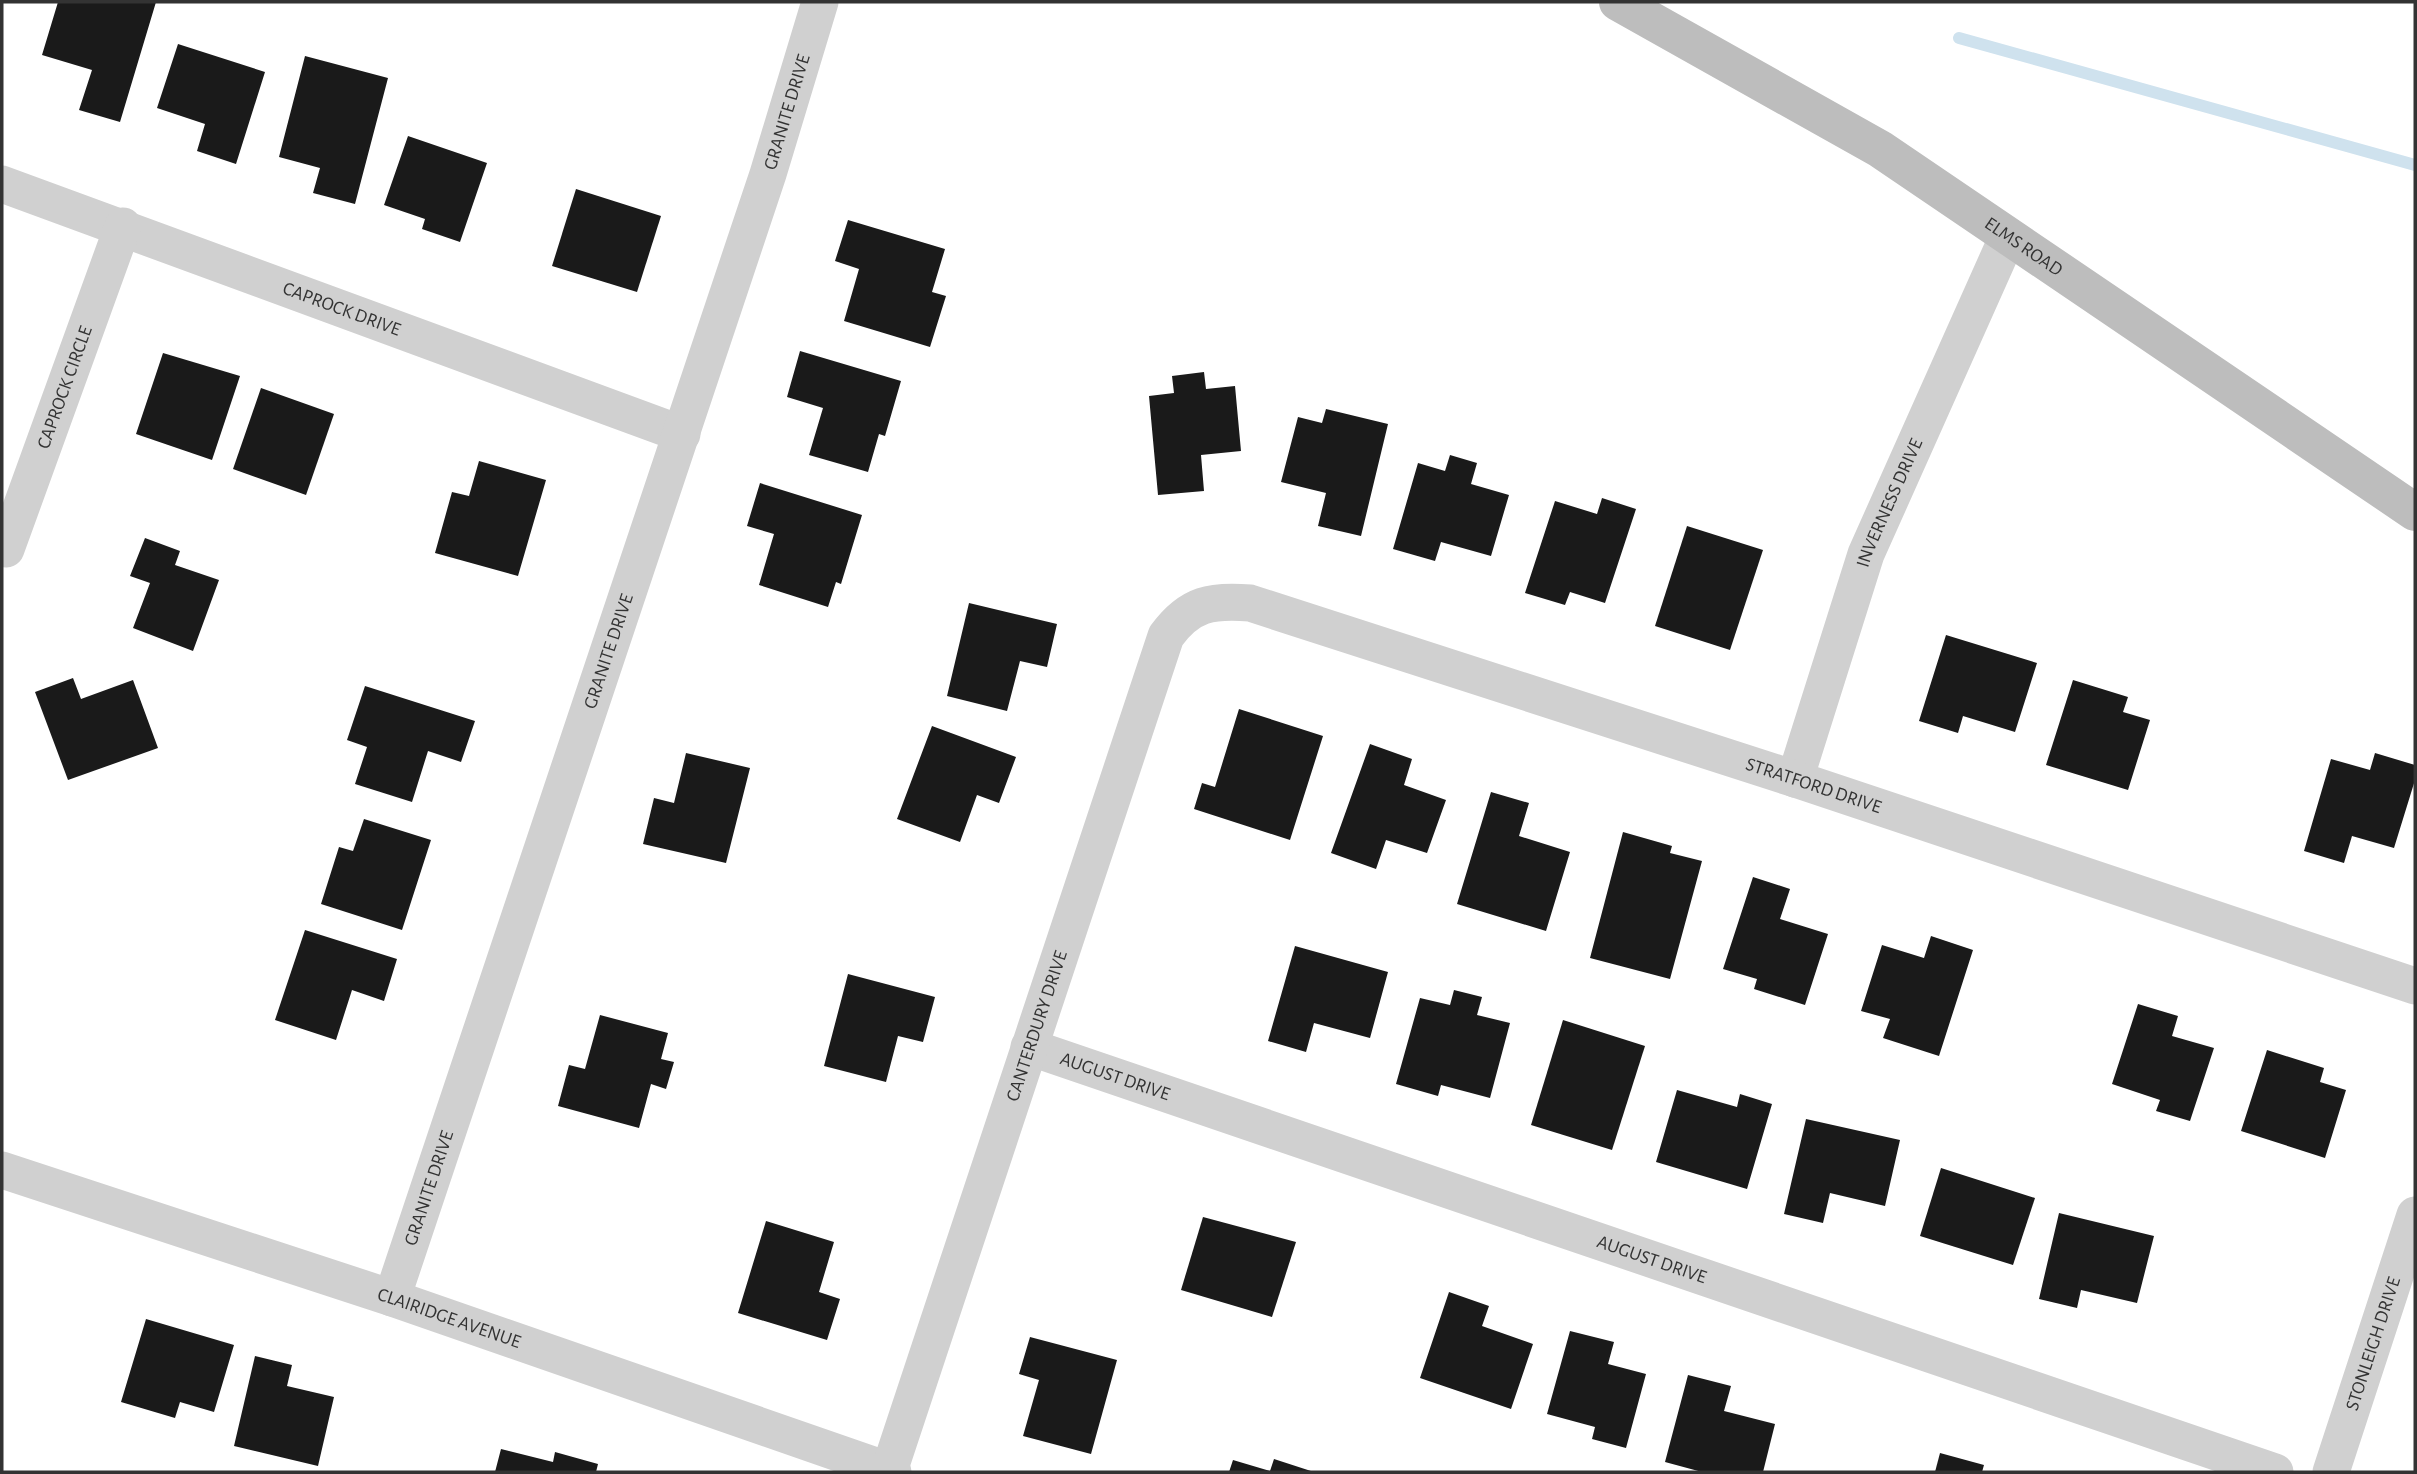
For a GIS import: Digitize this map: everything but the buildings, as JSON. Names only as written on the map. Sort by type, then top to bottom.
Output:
[{"type":"main road","name":"ELMS ROAD","points":[[1618,2],[1880,149],[2415,512]]},
{"type":"street","name":"GRANITE DRIVE","points":[[392,1298],[768,174],[820,2]]},
{"type":"street","name":"CAPROCK DRIVE","points":[[2,184],[682,434]]},
{"type":"street","name":"CAPROCK CIRCLE","points":[[6,549],[122,226]]},
{"type":"street","name":"INVERNESS DRIVE","points":[[1795,779],[1866,554],[2008,236]]},
{"type":"street","name":"STRATFORD DRIVE","points":[[1209,602],[1250,603],[1795,779],[2415,986]]},
{"type":"street","name":"CANTERDURY DRIVE","points":[[891,1472],[1166,636],[1179,618],[1209,602]]},
{"type":"street","name":"AUGUST DRIVE","points":[[1029,1047],[2276,1472]]},
{"type":"street","name":"CLAIRIDGE AVENUE","points":[[2,1170],[392,1298],[891,1472]]},
{"type":"street","name":"STONLEIGH DRIVE","points":[[2331,1472],[2415,1215]]},
{"type":"waterway","points":[[1959,38],[2415,165]]}]
